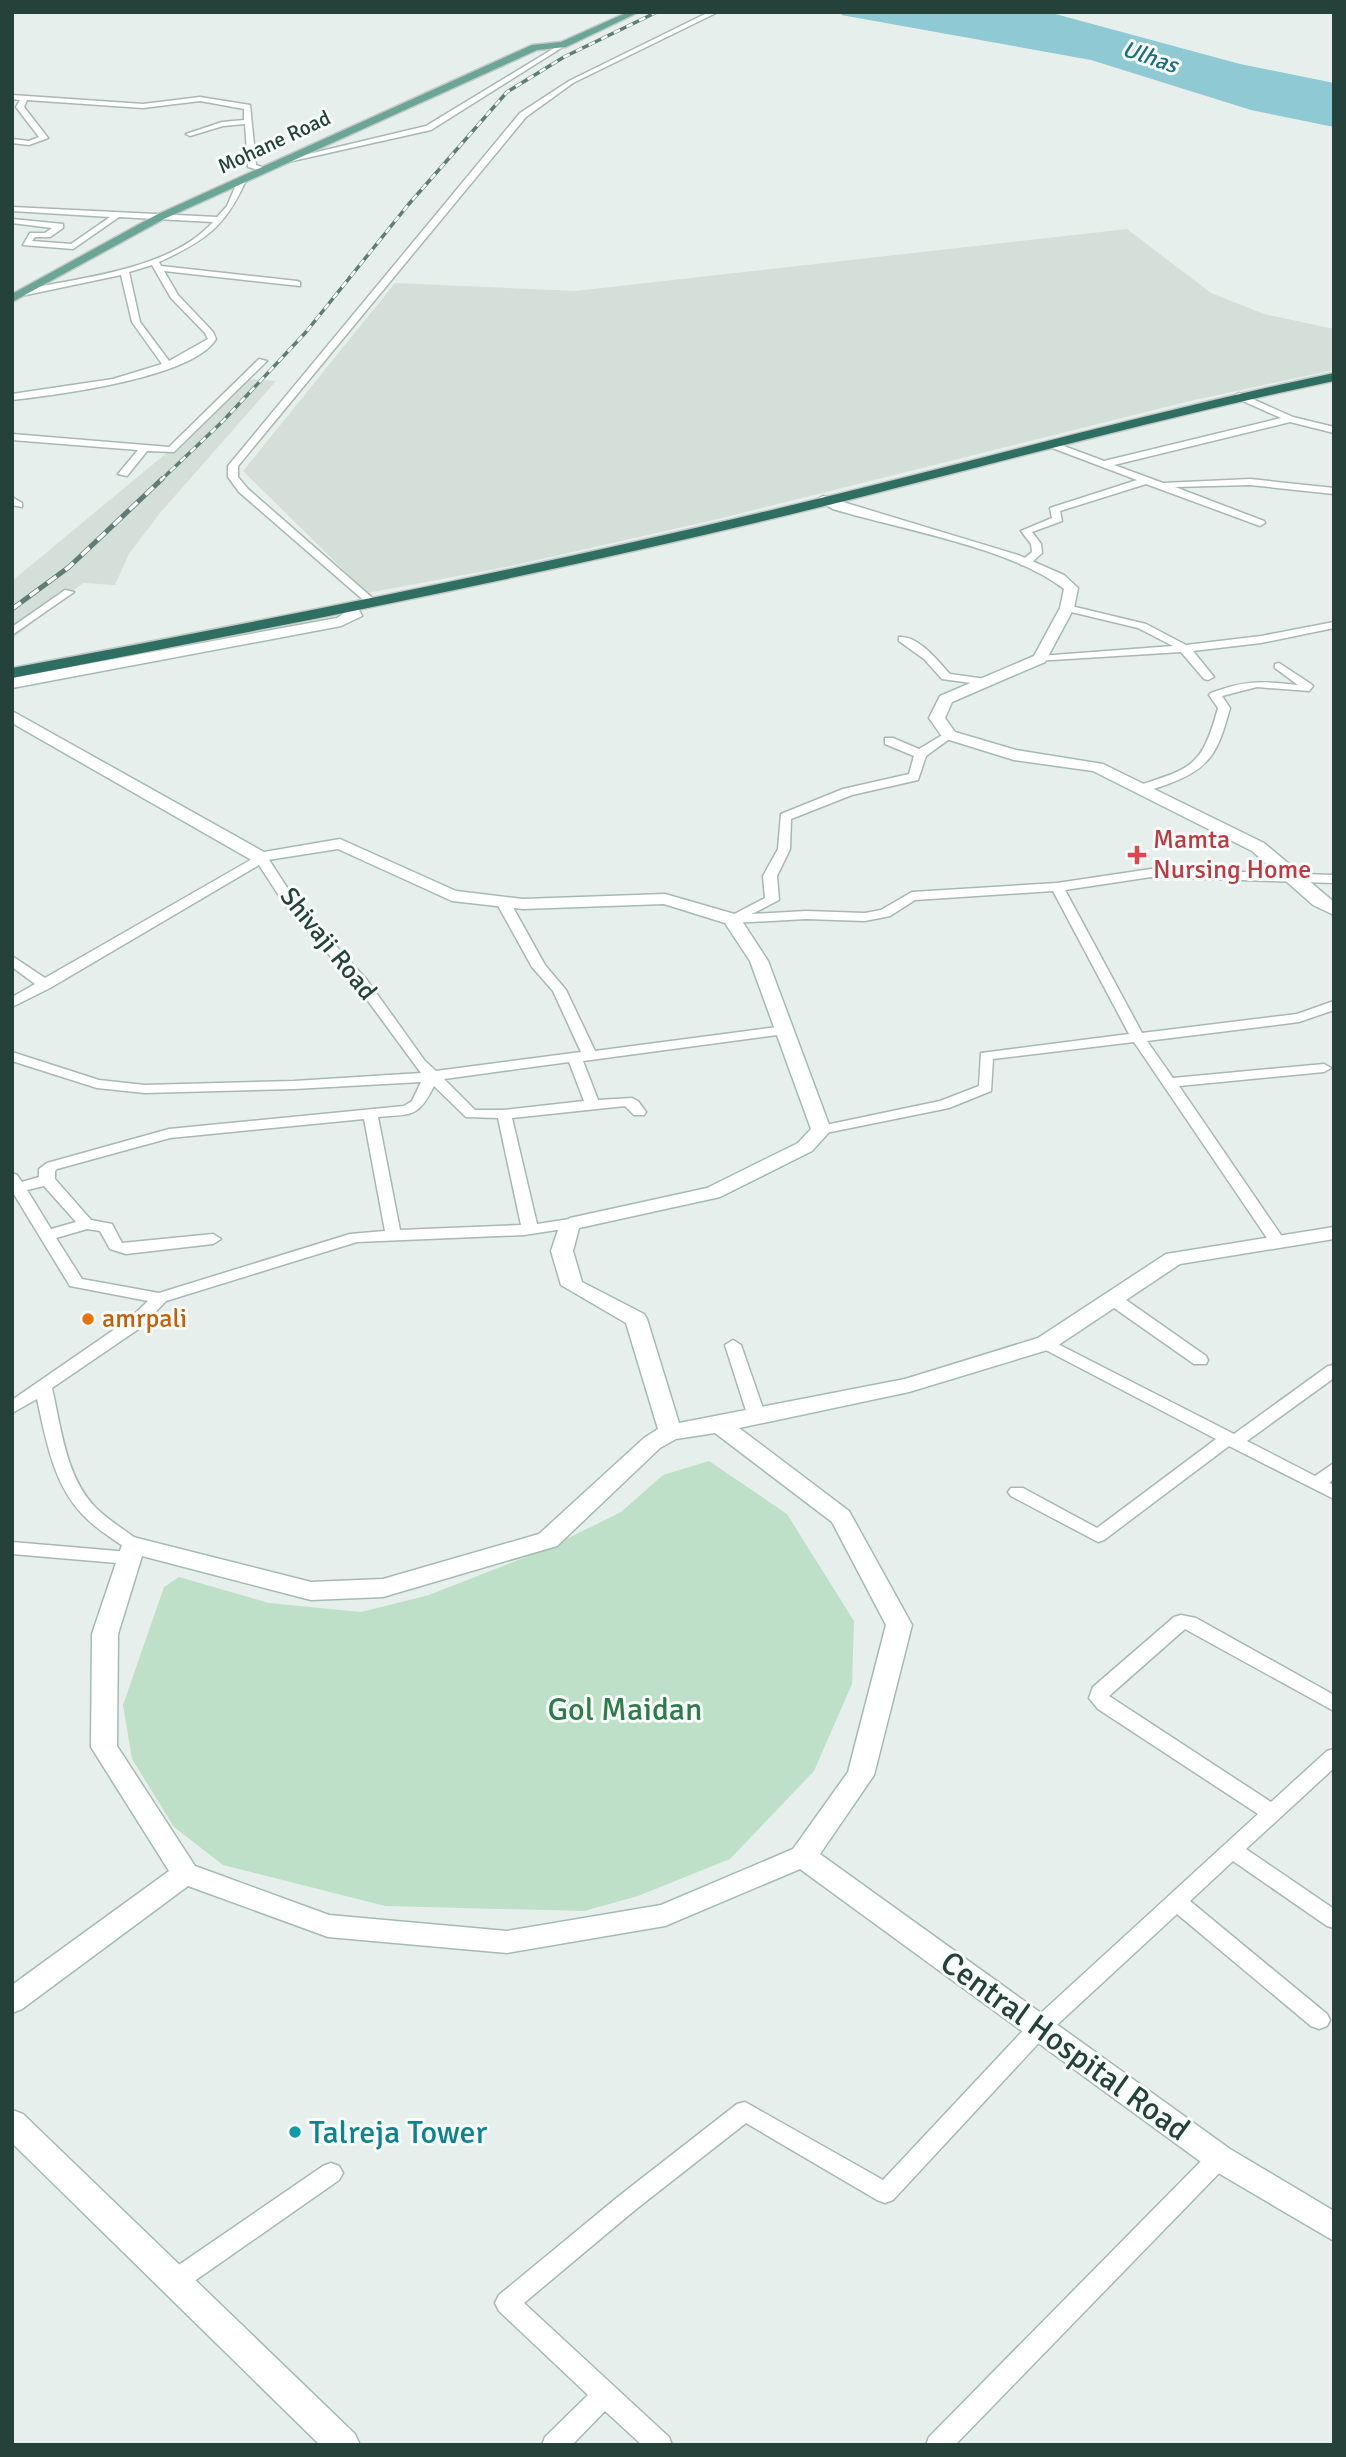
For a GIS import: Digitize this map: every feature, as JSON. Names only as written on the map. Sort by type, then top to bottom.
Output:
[{"type":"highway","points":[[1057,446],[1161,414],[1334,377]]},
{"type":"highway","points":[[439,587],[692,542],[867,493],[1057,446],[1334,387]]},
{"type":"highway","points":[[1161,414],[1174,421]]},
{"type":"highway","points":[[12,671],[353,611],[567,563]]},
{"type":"highway","points":[[12,681],[307,618],[371,601]]},
{"type":"main road","name":"Mohane Road","points":[[12,290],[148,216],[530,46],[563,45],[635,12]]},
{"type":"main road","name":"Mohane Road","points":[[12,299],[160,217],[243,178],[258,168],[279,162],[530,46]]},
{"type":"main road","points":[[54,268],[69,269]]},
{"type":"street","points":[[371,601],[243,490],[233,477],[233,466],[523,115],[571,82],[715,12]]},
{"type":"street","points":[[279,162],[428,128],[563,45]]},
{"type":"street","points":[[12,97],[143,106],[187,99],[247,107],[258,168]]},
{"type":"street","points":[[12,141],[29,143],[44,138],[20,107],[24,99]]},
{"type":"street","points":[[190,134],[222,124],[249,122]]},
{"type":"street","points":[[157,265],[220,220],[233,205],[243,178]]},
{"type":"street","points":[[12,209],[220,220]]},
{"type":"street","points":[[14,222],[32,210]]},
{"type":"street","points":[[14,222],[60,226],[47,235],[33,235],[26,243],[74,247],[117,215]]},
{"type":"street","points":[[12,397],[130,379],[198,351],[212,339],[174,296],[157,265]]},
{"type":"street","points":[[26,292],[157,265],[297,284]]},
{"type":"street","points":[[124,271],[136,322],[167,365]]},
{"type":"street","points":[[12,437],[171,450],[262,361]]},
{"type":"street","points":[[1239,396],[1290,419],[1334,430]]},
{"type":"street","points":[[1104,464],[1290,419]]},
{"type":"street","points":[[1057,446],[1259,523]]},
{"type":"street","points":[[123,474],[144,449]]},
{"type":"street","points":[[1025,563],[1038,549],[1026,531],[1058,519],[1054,510],[1147,480]]},
{"type":"street","points":[[1161,486],[1251,480],[1287,482],[1334,491]]},
{"type":"street","points":[[867,493],[884,517]]},
{"type":"street","points":[[829,503],[884,517],[1025,563],[1067,583],[1071,593],[1067,608],[1040,659]]},
{"type":"street","points":[[12,671],[439,587]]},
{"type":"street","points":[[12,632],[69,592]]},
{"type":"street","points":[[1067,608],[1140,624],[1184,649],[1208,677]]},
{"type":"street","points":[[12,681],[341,622],[355,616],[353,611]]},
{"type":"street","points":[[1334,625],[1275,638],[1184,649],[1040,659],[945,699],[937,718],[949,735],[1014,755],[1097,767],[1258,846],[1319,901],[1334,910]]},
{"type":"street","points":[[903,639],[928,657],[946,677],[986,682]]},
{"type":"street","points":[[1142,789],[1194,770],[1203,763],[1216,744],[1224,708],[1215,695],[1237,687],[1257,684],[1305,689],[1307,686],[1279,666]]},
{"type":"street","name":"Shivaji Road","points":[[12,716],[261,858],[292,905],[362,983],[420,1064],[471,1114],[504,1114],[627,1101],[639,1112]]},
{"type":"street","points":[[732,919],[772,900],[770,876],[784,849],[785,817],[814,802],[858,788],[914,777],[920,754],[949,735]]},
{"type":"street","points":[[889,741],[920,754]]},
{"type":"street","points":[[12,1003],[261,858],[340,844],[452,896],[523,904],[665,899],[732,919],[806,915],[865,917],[886,913],[902,900],[912,897],[1057,887],[1167,872],[1334,879]]},
{"type":"street","points":[[1057,887],[1138,1038],[1277,1241]]},
{"type":"street","points":[[503,902],[539,967],[559,990],[582,1055],[593,1105]]},
{"type":"street","points":[[732,919],[759,961],[821,1130]]},
{"type":"street","points":[[12,960],[45,985]]},
{"type":"street","points":[[47,1180],[15,1183],[76,1283],[160,1298],[356,1237],[530,1229],[570,1224],[713,1193],[805,1147],[821,1130],[944,1105],[986,1088],[986,1056],[1298,1018],[1334,1005]]},
{"type":"street","points":[[12,1056],[97,1084],[145,1089],[294,1085],[432,1075],[785,1030]]},
{"type":"street","points":[[1169,1083],[1324,1068]]},
{"type":"street","points":[[86,1224],[47,1180],[47,1169],[169,1133],[408,1110],[418,1104],[432,1075]]},
{"type":"street","points":[[370,1113],[393,1234]]},
{"type":"street","points":[[504,1114],[530,1229]]},
{"type":"street","points":[[48,1235],[86,1224],[102,1224],[116,1246],[126,1250],[212,1239]]},
{"type":"street","points":[[570,1224],[562,1251],[572,1285],[636,1319],[670,1432]]},
{"type":"street","points":[[12,1548],[131,1551],[310,1591],[383,1588],[548,1539],[603,1486],[670,1432],[909,1385],[1046,1343],[1174,1259],[1334,1233]]},
{"type":"street","points":[[12,1408],[134,1324],[160,1298]]},
{"type":"street","points":[[1113,1299],[1200,1360]]},
{"type":"street","points":[[1046,1343],[1334,1493]]},
{"type":"street","points":[[733,1345],[757,1417]]},
{"type":"street","points":[[1017,1492],[1098,1536],[1334,1370]]},
{"type":"street","points":[[43,1387],[72,1487],[88,1510],[131,1551]]},
{"type":"street","points":[[131,1551],[105,1634],[104,1747],[185,1874],[328,1926],[507,1942],[666,1915],[803,1856],[861,1775],[899,1625],[841,1517],[719,1424]]},
{"type":"street","points":[[1316,1483],[1334,1469]]},
{"type":"street","points":[[1272,1813],[1105,1704],[1099,1698],[1100,1692],[1181,1622],[1189,1623],[1334,1704]]},
{"type":"street","points":[[660,2445],[507,2303],[627,2203],[745,2111],[885,2193],[1039,2028],[1334,1756]]},
{"type":"street","points":[[1232,1850],[1334,1920]]},
{"type":"street","name":"Central Hospital Road","points":[[803,1856],[1219,2158],[1334,2227]]},
{"type":"street","points":[[12,2001],[185,1874]]},
{"type":"street","points":[[1176,1902],[1319,2020]]},
{"type":"street","points":[[12,2123],[343,2445]]},
{"type":"street","points":[[938,2445],[1219,2158]]},
{"type":"street","points":[[175,2281],[331,2174]]},
{"type":"street","points":[[554,2445],[605,2395]]},
{"type":"shaded area","points":[[1127,229],[1211,293],[1264,314],[1334,329],[1334,370],[1190,401],[718,519],[511,566],[367,593],[243,471],[395,283],[575,291]]},
{"type":"shaded area","points":[[245,379],[276,381],[160,513],[129,554],[115,585],[83,583],[12,639],[12,581],[204,422]]},
{"type":"green space","name":"Gol Maidan","points":[[709,1461],[787,1514],[854,1621],[852,1684],[814,1771],[730,1859],[638,1896],[584,1911],[385,1906],[223,1865],[174,1827],[132,1759],[123,1705],[164,1587],[179,1577],[269,1603],[361,1612],[429,1595],[544,1550],[621,1512],[663,1475]]},
{"type":"water","name":"Ulhas","points":[[844,12],[1048,12],[1240,64],[1334,83],[1334,127],[1251,110],[1091,60],[841,15]]},
{"type":"railway","points":[[160,481],[223,421],[306,332],[408,205],[507,92],[564,57],[657,12]]},
{"type":"railway","points":[[12,609],[69,567],[162,479]]},
{"type":"place","name":"Mamta Nursing Home","points":[[1137,855]]},
{"type":"place","name":"amrpali","points":[[88,1319]]},
{"type":"place","name":"Talreja Tower","points":[[295,2132]]}]
